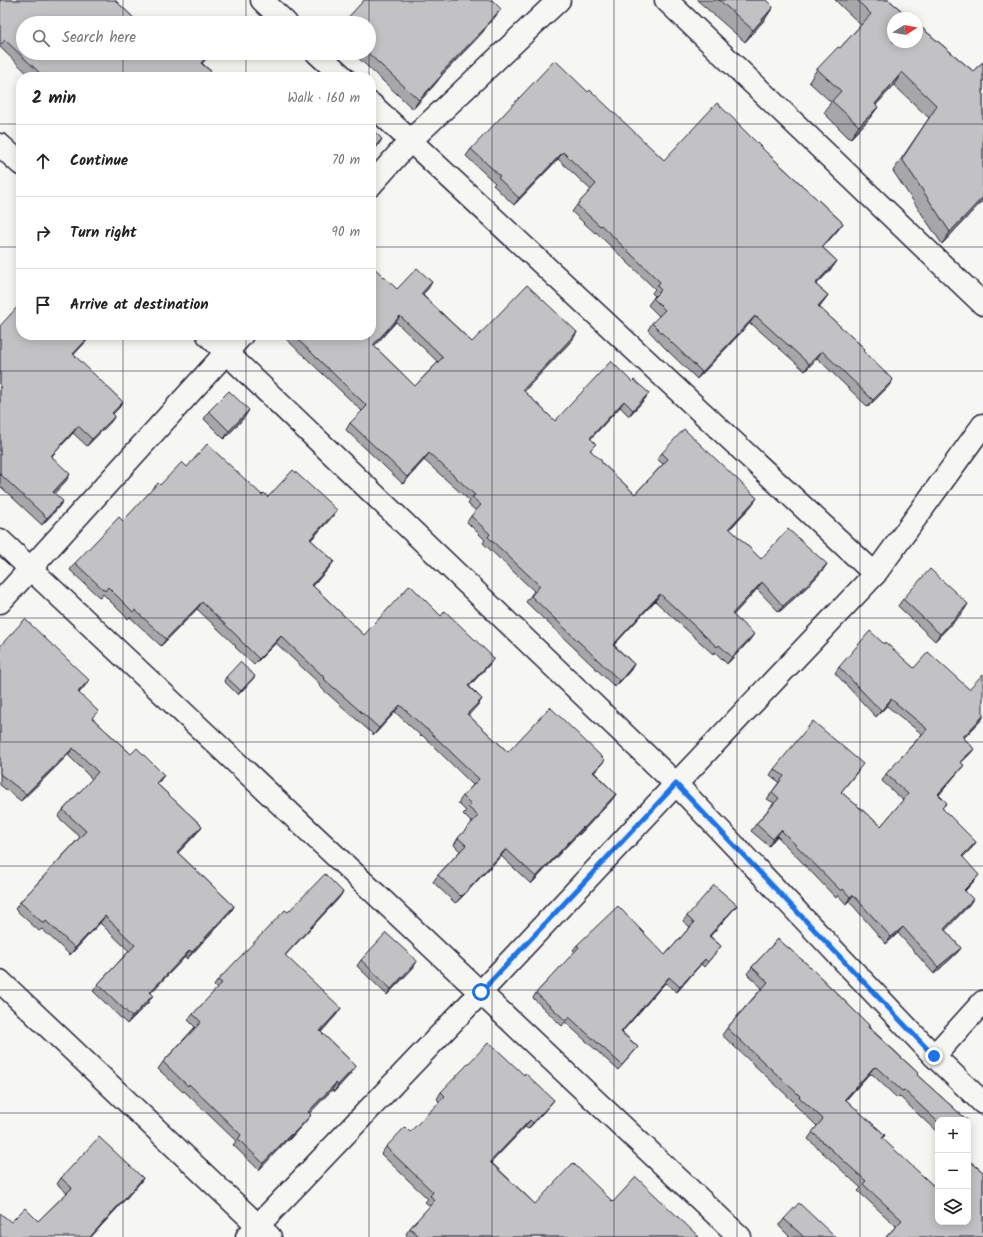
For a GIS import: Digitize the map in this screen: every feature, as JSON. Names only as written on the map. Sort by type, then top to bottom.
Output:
[{"type":"street","points":[[262,0],[279,16]]},
{"type":"street","points":[[376,179],[410,140],[559,0]]},
{"type":"street","points":[[666,0],[983,304]]},
{"type":"street","points":[[325,60],[338,72]]},
{"type":"street","points":[[376,109],[875,574]]},
{"type":"street","points":[[0,145],[16,159]]},
{"type":"street","points":[[214,340],[676,784],[934,1056],[983,1103]]},
{"type":"street","points":[[0,602],[238,340]]},
{"type":"street","points":[[0,981],[258,1233],[481,992],[875,574],[983,425]]},
{"type":"street","points":[[0,540],[740,1237]]},
{"type":"street","points":[[934,1056],[983,1002]]},
{"type":"building","points":[[0,0],[115,0],[132,16],[16,16],[16,50],[5,40],[0,45]]},
{"type":"building","points":[[364,0],[492,0],[501,9],[487,24],[488,25],[441,73],[442,75],[419,100],[376,60],[376,16],[349,16]]},
{"type":"building","points":[[719,0],[766,0],[773,7],[753,30]]},
{"type":"building","points":[[857,0],[889,0],[903,12],[887,12],[887,48],[923,48],[923,29],[973,71],[983,62],[983,197],[950,232],[902,159],[937,106],[902,72],[875,104],[878,107],[859,126],[832,101],[841,91],[817,69],[838,47],[840,48],[871,14]]},
{"type":"building","points":[[26,60],[204,60],[201,63],[211,72],[39,72]]},
{"type":"building","points":[[555,60],[588,92],[590,90],[664,160],[717,103],[766,152],[843,223],[822,247],[837,261],[815,284],[828,295],[818,306],[865,349],[863,351],[893,380],[873,400],[822,351],[809,364],[755,316],[702,372],[652,323],[665,310],[653,298],[661,290],[657,286],[660,282],[601,225],[600,226],[577,205],[596,184],[563,152],[519,198],[498,178],[500,176],[471,149]]},
{"type":"building","points":[[376,133],[382,139],[376,146]]},
{"type":"building","points":[[417,268],[432,282],[421,294],[472,342],[527,285],[577,332],[523,390],[555,421],[611,361],[632,382],[634,380],[649,393],[633,410],[624,401],[590,438],[596,444],[590,450],[635,494],[668,459],[662,453],[684,429],[757,498],[729,528],[761,559],[788,529],[827,564],[812,580],[783,606],[762,582],[732,614],[754,634],[732,657],[719,645],[717,647],[660,594],[613,645],[634,664],[620,681],[531,596],[540,586],[488,537],[490,534],[471,516],[481,505],[472,497],[475,495],[429,453],[407,477],[350,423],[367,406],[298,340],[376,340],[376,270],[397,289]],"holes":[[[400,316],[443,357],[415,386],[373,345]]]},
{"type":"building","points":[[16,308],[16,340],[86,340],[73,354],[123,402],[112,413],[115,416],[92,439],[78,426],[51,456],[70,474],[53,492],[63,501],[47,518],[0,474],[0,326]]},
{"type":"building","points":[[229,391],[249,410],[229,431],[209,411]]},
{"type":"building","points":[[207,444],[262,495],[264,493],[268,497],[293,470],[337,510],[310,539],[334,561],[312,585],[364,635],[410,585],[441,616],[445,611],[494,658],[468,686],[482,699],[467,714],[508,752],[550,707],[605,760],[593,772],[616,794],[536,877],[506,849],[462,896],[460,896],[438,875],[466,845],[458,838],[478,816],[468,807],[471,804],[463,796],[479,779],[400,705],[379,728],[324,679],[325,678],[281,636],[259,659],[202,602],[166,639],[135,610],[133,612],[108,587],[105,591],[75,563],[119,517],[123,521],[158,483],[160,485],[182,462],[187,467]]},
{"type":"building","points":[[930,569],[968,604],[940,634],[903,599]]},
{"type":"building","points":[[25,619],[89,680],[78,692],[98,711],[92,718],[131,754],[137,748],[164,775],[156,783],[202,826],[177,852],[234,906],[192,952],[190,950],[150,992],[153,995],[132,1017],[98,984],[135,945],[105,916],[75,948],[46,921],[44,924],[20,902],[86,831],[63,810],[98,772],[73,748],[26,794],[0,774],[0,646]]},
{"type":"building","points":[[870,631],[884,644],[885,642],[914,668],[928,652],[969,689],[983,674],[983,716],[963,737],[974,749],[960,762],[964,765],[938,794],[947,803],[942,808],[976,842],[962,856],[979,875],[964,890],[973,899],[944,929],[961,948],[938,967],[903,927],[891,937],[853,895],[850,897],[843,889],[841,891],[781,830],[773,839],[756,824],[779,798],[772,792],[784,776],[774,769],[813,721],[863,764],[841,792],[881,826],[908,794],[886,774],[927,729],[891,699],[881,711],[839,667]]},
{"type":"building","points":[[240,662],[255,676],[241,691],[226,677]]},
{"type":"building","points":[[325,874],[343,892],[285,955],[341,1008],[320,1031],[356,1066],[338,1085],[336,1083],[308,1112],[311,1115],[263,1163],[238,1139],[241,1135],[189,1084],[188,1086],[163,1062],[201,1022],[193,1014],[222,983],[218,980],[285,910],[288,912]]},
{"type":"building","points":[[714,885],[737,905],[709,936],[721,946],[708,962],[705,959],[680,987],[669,977],[621,1032],[638,1047],[622,1065],[569,1017],[566,1021],[536,993],[579,947],[577,945],[618,906],[665,955],[694,923],[687,916]]},
{"type":"building","points":[[386,933],[417,961],[391,989],[361,960]]},
{"type":"building","points":[[778,939],[808,965],[869,1025],[868,1027],[918,1073],[917,1075],[964,1117],[935,1117],[935,1119],[904,1090],[902,1091],[876,1067],[874,1067],[845,1099],[885,1135],[882,1138],[935,1187],[935,1225],[971,1225],[971,1162],[983,1172],[983,1237],[886,1237],[902,1220],[863,1184],[866,1181],[812,1132],[823,1119],[727,1028],[768,982],[752,967]]},
{"type":"building","points":[[489,1042],[524,1075],[525,1073],[554,1100],[533,1123],[530,1120],[490,1162],[535,1204],[573,1163],[613,1202],[636,1177],[699,1237],[420,1237],[410,1228],[435,1200],[430,1196],[433,1192],[386,1147],[405,1127],[410,1132],[445,1096],[441,1092]]},
{"type":"building","points":[[99,1137],[143,1178],[90,1237],[0,1237],[0,1213],[11,1222],[25,1208],[38,1221],[72,1188],[61,1178]]},
{"type":"building","points":[[799,1203],[835,1237],[804,1237],[784,1219]]},
{"type":"route","points":[[481,992],[676,784],[934,1056]]}]
